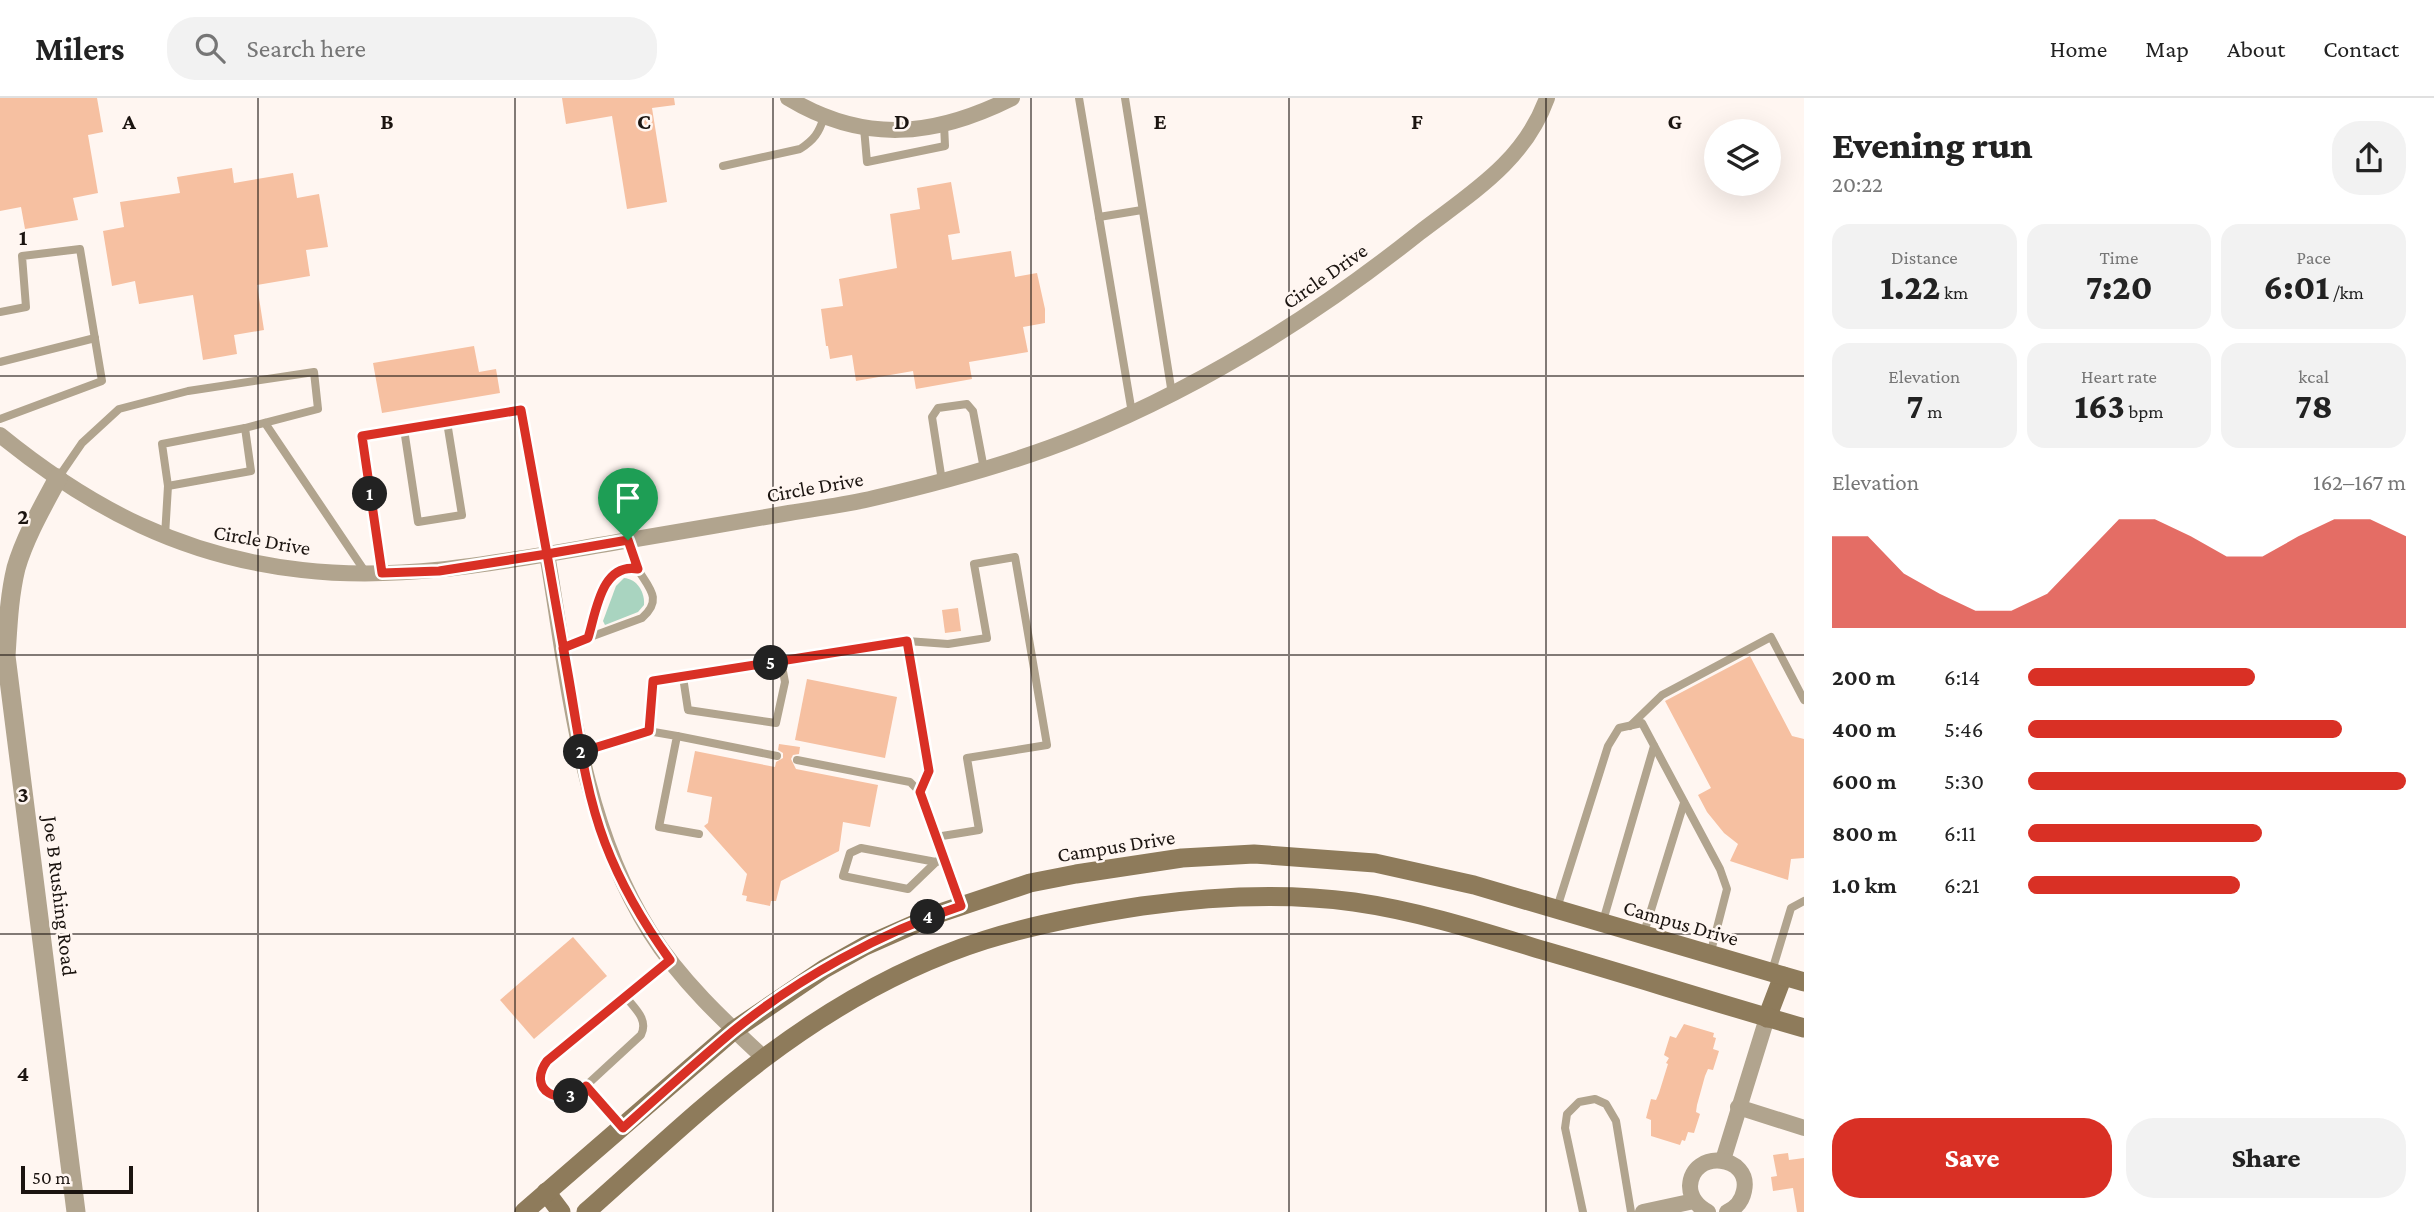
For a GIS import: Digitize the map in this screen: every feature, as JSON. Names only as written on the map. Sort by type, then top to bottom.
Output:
[{"type":"main road","name":"Campus Drive","points":[[524,1212],[734,1031],[824,969],[904,927],[1030,883],[1076,874],[1182,858],[1254,855],[1375,863],[1474,885],[1804,982]]},
{"type":"main road","points":[[586,1212],[764,1058],[837,1010],[880,985],[987,939],[1095,913],[1191,899],[1248,895],[1298,896],[1356,902],[1427,917],[1804,1028]]},
{"type":"main road","points":[[1767,1018],[1777,974]]},
{"type":"main road","points":[[546,1192],[561,1212]]},
{"type":"street","points":[[788,98],[813,113],[852,127],[890,131],[931,127],[970,118],[1012,98]]},
{"type":"street","name":"Circle Drive","points":[[0,435],[84,496],[165,538],[249,562],[304,570],[374,573],[439,571],[870,499],[984,469],[1078,437],[1172,394],[1259,346],[1392,255],[1492,176],[1522,147],[1536,127],[1547,98]]},
{"type":"street","name":"Joe B Rushing Road","points":[[58,478],[36,520],[17,567],[4,613],[6,656],[77,1209]]},
{"type":"street","points":[[547,554],[581,752],[605,843],[650,933],[715,1013],[764,1058]]},
{"type":"street","points":[[1723,1160],[1767,1018]]},
{"type":"street","points":[[1738,1107],[1804,1128]]},
{"type":"street","points":[[1707,1212],[1694,1201],[1690,1183],[1698,1167],[1714,1159],[1731,1163],[1743,1177],[1743,1194],[1734,1211]]},
{"type":"street","points":[[1643,1212],[1694,1201]]},
{"type":"lane","points":[[1079,98],[1132,413]]},
{"type":"lane","points":[[1125,98],[1172,394]]},
{"type":"lane","points":[[723,166],[800,149],[820,132],[824,117]]},
{"type":"lane","points":[[864,128],[867,162],[945,146],[944,124]]},
{"type":"lane","points":[[1099,217],[1142,209]]},
{"type":"lane","points":[[0,312],[26,307],[22,256],[80,249],[102,381],[0,419]]},
{"type":"lane","points":[[0,362],[95,338]]},
{"type":"lane","points":[[58,478],[82,443],[119,409],[188,391],[314,372],[318,409],[245,428],[162,444],[168,486],[165,538]]},
{"type":"lane","points":[[942,481],[932,417],[938,408],[967,404],[974,411],[984,469]]},
{"type":"lane","points":[[374,573],[362,436],[521,410],[547,554]]},
{"type":"lane","points":[[404,429],[418,522],[461,514],[447,422]]},
{"type":"lane","points":[[265,423],[374,573]]},
{"type":"lane","points":[[168,486],[251,471],[245,428]]},
{"type":"lane","points":[[563,648],[642,618],[650,611],[653,595],[638,569],[628,540]]},
{"type":"lane","points":[[649,731],[653,681],[907,641],[948,644],[986,638],[974,564],[1016,557],[1047,746],[967,758],[979,830],[936,837]]},
{"type":"lane","points":[[588,638],[610,576],[628,567],[638,569]]},
{"type":"lane","points":[[1630,726],[1662,695],[1771,637],[1804,700]]},
{"type":"lane","points":[[907,641],[929,771],[920,792]]},
{"type":"lane","points":[[682,677],[688,710],[776,723],[785,682],[781,661]]},
{"type":"lane","points":[[1556,910],[1608,746],[1619,728],[1642,723],[1720,869],[1727,889],[1710,955]]},
{"type":"lane","points":[[581,752],[649,731],[777,756]]},
{"type":"lane","points":[[677,736],[659,827],[699,834]]},
{"type":"lane","points":[[1602,923],[1654,746]]},
{"type":"lane","points":[[797,761],[910,782],[920,792],[936,837],[940,861],[961,906]]},
{"type":"lane","points":[[1643,936],[1684,803]]},
{"type":"lane","points":[[861,848],[940,861],[908,889],[844,877],[850,853],[861,848]]},
{"type":"lane","points":[[1777,974],[1791,908],[1804,901]]},
{"type":"lane","points":[[625,996],[643,1019],[645,1028],[641,1035],[577,1094],[567,1098],[548,1094],[542,1086],[542,1068],[547,1061],[625,996],[670,960]]},
{"type":"lane","points":[[586,1086],[623,1128]]},
{"type":"lane","points":[[1583,1212],[1565,1128],[1567,1114],[1579,1102],[1595,1099],[1606,1104],[1616,1121],[1631,1212]]},
{"type":"green space","points":[[624,578],[639,587],[644,605],[638,612],[605,625],[603,621],[616,586]]},
{"type":"building","points":[[0,98],[97,98],[103,132],[88,135],[98,193],[73,198],[78,220],[25,229],[21,207],[0,211]]},
{"type":"building","points":[[562,98],[674,98],[675,105],[652,108],[667,202],[627,209],[612,116],[566,124]]},
{"type":"building","points":[[232,168],[234,183],[293,173],[297,198],[319,194],[328,247],[306,250],[310,276],[257,285],[264,330],[234,335],[237,354],[203,360],[193,295],[139,304],[135,281],[112,286],[103,231],[124,227],[120,202],[180,193],[177,177]]},
{"type":"building","points":[[951,182],[960,233],[948,235],[952,260],[1011,251],[1015,277],[1037,273],[1045,309],[1045,323],[1023,327],[1028,352],[969,362],[972,379],[916,389],[913,371],[856,381],[852,355],[830,359],[821,309],[843,306],[839,279],[897,268],[890,214],[920,209],[917,188]]},
{"type":"building","points":[[474,346],[479,372],[496,369],[500,393],[382,413],[373,363]]},
{"type":"building","points":[[958,608],[961,631],[945,633],[942,610]]},
{"type":"building","points":[[1750,656],[1792,736],[1804,739],[1804,858],[1791,859],[1788,880],[1730,861],[1738,844],[1724,833],[1707,812],[1698,795],[1711,788],[1665,701]]},
{"type":"building","points":[[807,679],[897,697],[885,758],[795,740]]},
{"type":"building","points":[[779,744],[800,747],[799,754],[793,755],[791,759],[796,769],[878,785],[870,827],[843,822],[839,851],[781,881],[776,901],[771,901],[770,906],[746,901],[747,896],[742,895],[747,874],[704,826],[708,823],[712,797],[687,792],[695,751],[775,767],[776,762],[783,758],[783,753],[778,750]]},
{"type":"building","points":[[573,937],[607,976],[534,1039],[500,1000]]},
{"type":"building","points":[[1684,1024],[1714,1033],[1713,1037],[1716,1038],[1713,1049],[1719,1051],[1713,1070],[1708,1069],[1705,1076],[1697,1105],[1696,1112],[1700,1114],[1694,1133],[1688,1132],[1685,1141],[1682,1140],[1680,1145],[1651,1136],[1651,1120],[1646,1118],[1651,1099],[1656,1100],[1659,1093],[1668,1064],[1666,1063],[1669,1058],[1664,1055],[1670,1036],[1676,1038]]},
{"type":"building","points":[[1788,1153],[1789,1160],[1804,1158],[1804,1212],[1797,1212],[1793,1188],[1773,1191],[1771,1177],[1777,1176],[1773,1155]]},
{"type":"route","points":[[628,540],[547,554],[521,410],[362,436],[382,573],[439,571],[547,554],[581,752],[605,843],[650,933],[670,960],[547,1061],[542,1068],[542,1086],[548,1094],[567,1098],[586,1086],[623,1128],[734,1031],[824,969],[904,927],[961,906],[920,792],[929,771],[907,641],[653,681],[649,731],[581,752],[563,648],[588,638],[610,576],[628,567],[638,569],[628,540]]}]
